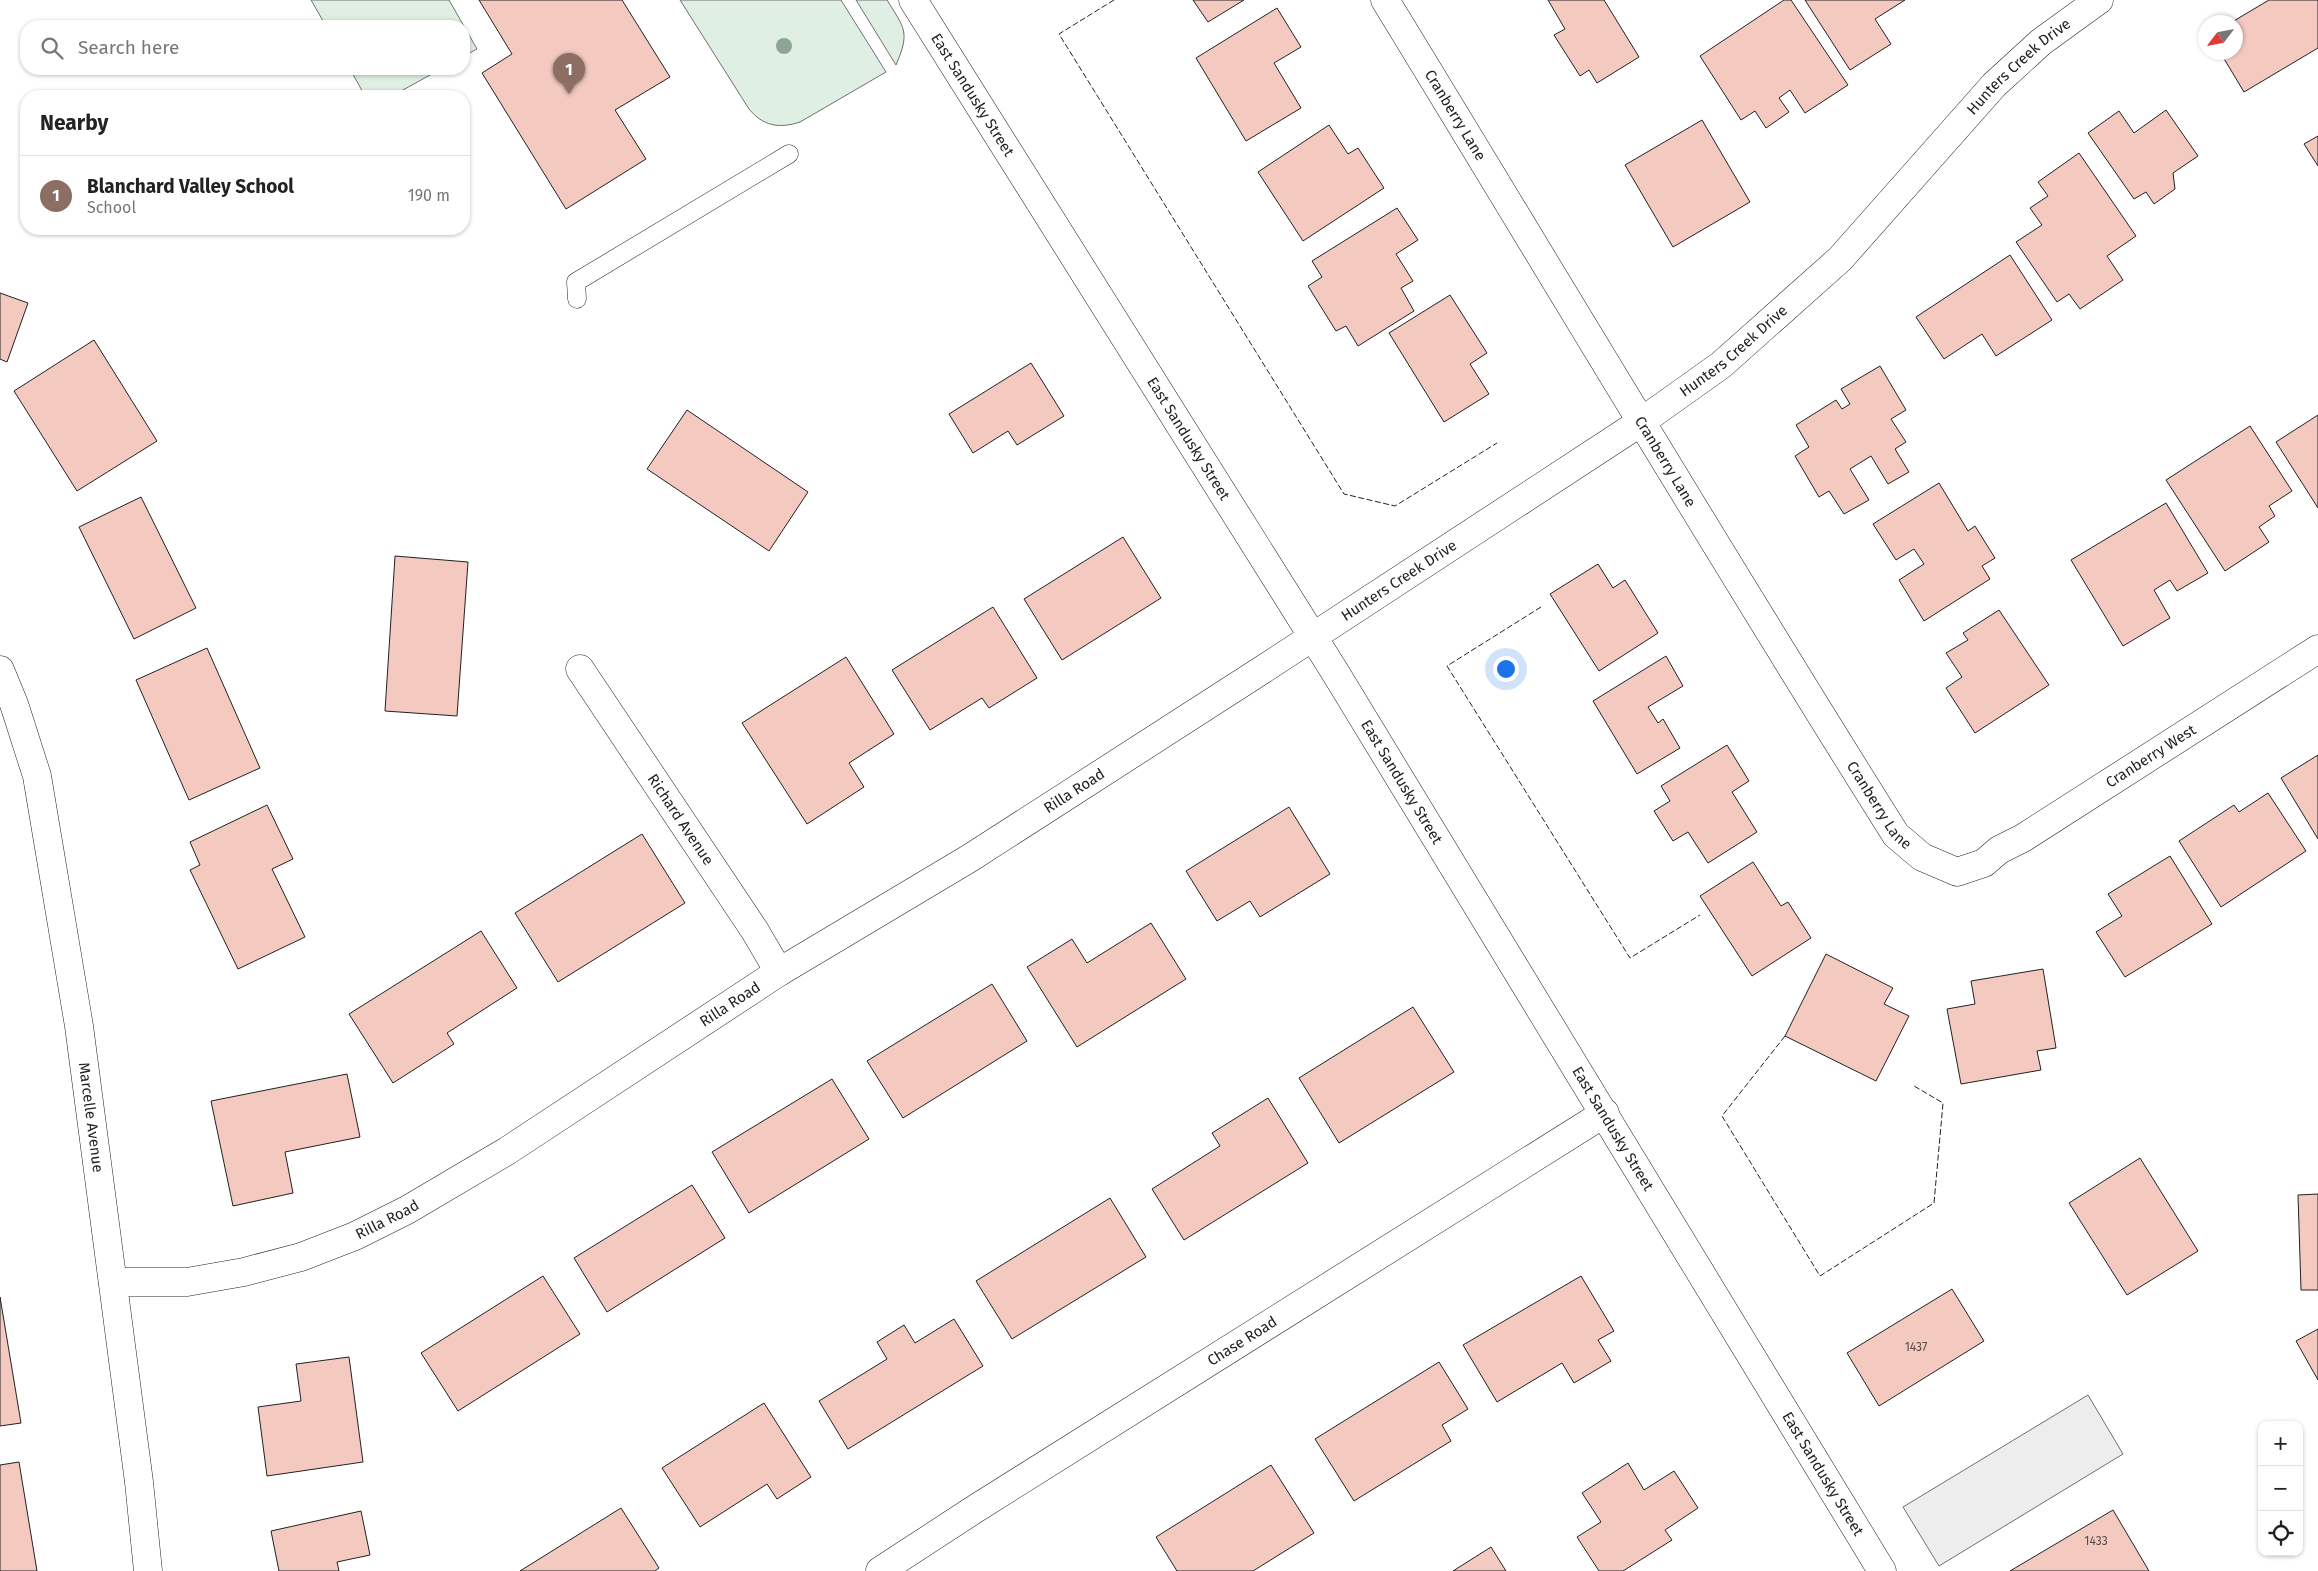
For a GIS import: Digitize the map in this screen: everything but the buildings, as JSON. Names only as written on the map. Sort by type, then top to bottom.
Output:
[{"type":"street","name":"East Sandusky Street","points":[[913,0],[1313,637],[1605,1113],[1882,1571]]},
{"type":"street","name":"Cranberry Lane","points":[[1385,0],[1760,618],[1896,836],[1922,857],[1957,872],[1984,863]]},
{"type":"street","name":"Hunters Creek Drive","points":[[1313,637],[1641,422],[1721,365],[1840,259],[1994,85],[2041,42],[2099,0]]},
{"type":"street","name":"Rilla Road","points":[[113,1282],[187,1282],[244,1272],[301,1257],[355,1236],[407,1210],[507,1151],[779,972],[978,853],[1313,637]]},
{"type":"street","name":"Cranberry West","points":[[1984,863],[1999,850],[2023,838],[2318,649]]},
{"type":"street","name":"Richard Avenue","points":[[580,669],[755,931],[779,972]]},
{"type":"street","name":"Marcelle Avenue","points":[[0,670],[14,704],[37,776],[79,1026],[113,1282],[148,1571]]},
{"type":"street","name":"Chase Road","points":[[880,1571],[983,1504],[1605,1113]]},
{"type":"lane","points":[[577,299],[576,282],[789,154]]},
{"type":"green space","points":[[311,0],[449,0],[461,20],[323,20]]},
{"type":"green space","points":[[680,0],[841,0],[886,72],[800,122],[772,125],[754,115],[749,109]]},
{"type":"green space","points":[[856,0],[887,0],[904,31],[903,45],[896,65]]},
{"type":"green space","points":[[470,37],[477,49],[470,53]]},
{"type":"green space","points":[[353,75],[430,75],[403,90],[362,90]]},
{"type":"shaded area","points":[[2088,1395],[2123,1454],[1939,1566],[1903,1507]]},
{"type":"fence","points":[[1114,0],[1059,34],[1344,494],[1395,506],[1497,443]]},
{"type":"fence","points":[[1541,607],[1447,666],[1630,958],[1700,915]]},
{"type":"fence","points":[[1785,1036],[1722,1116],[1820,1276],[1934,1203],[1943,1103],[1914,1086]]},
{"type":"place","name":"Blanchard Valley School","points":[[569,94]]}]
